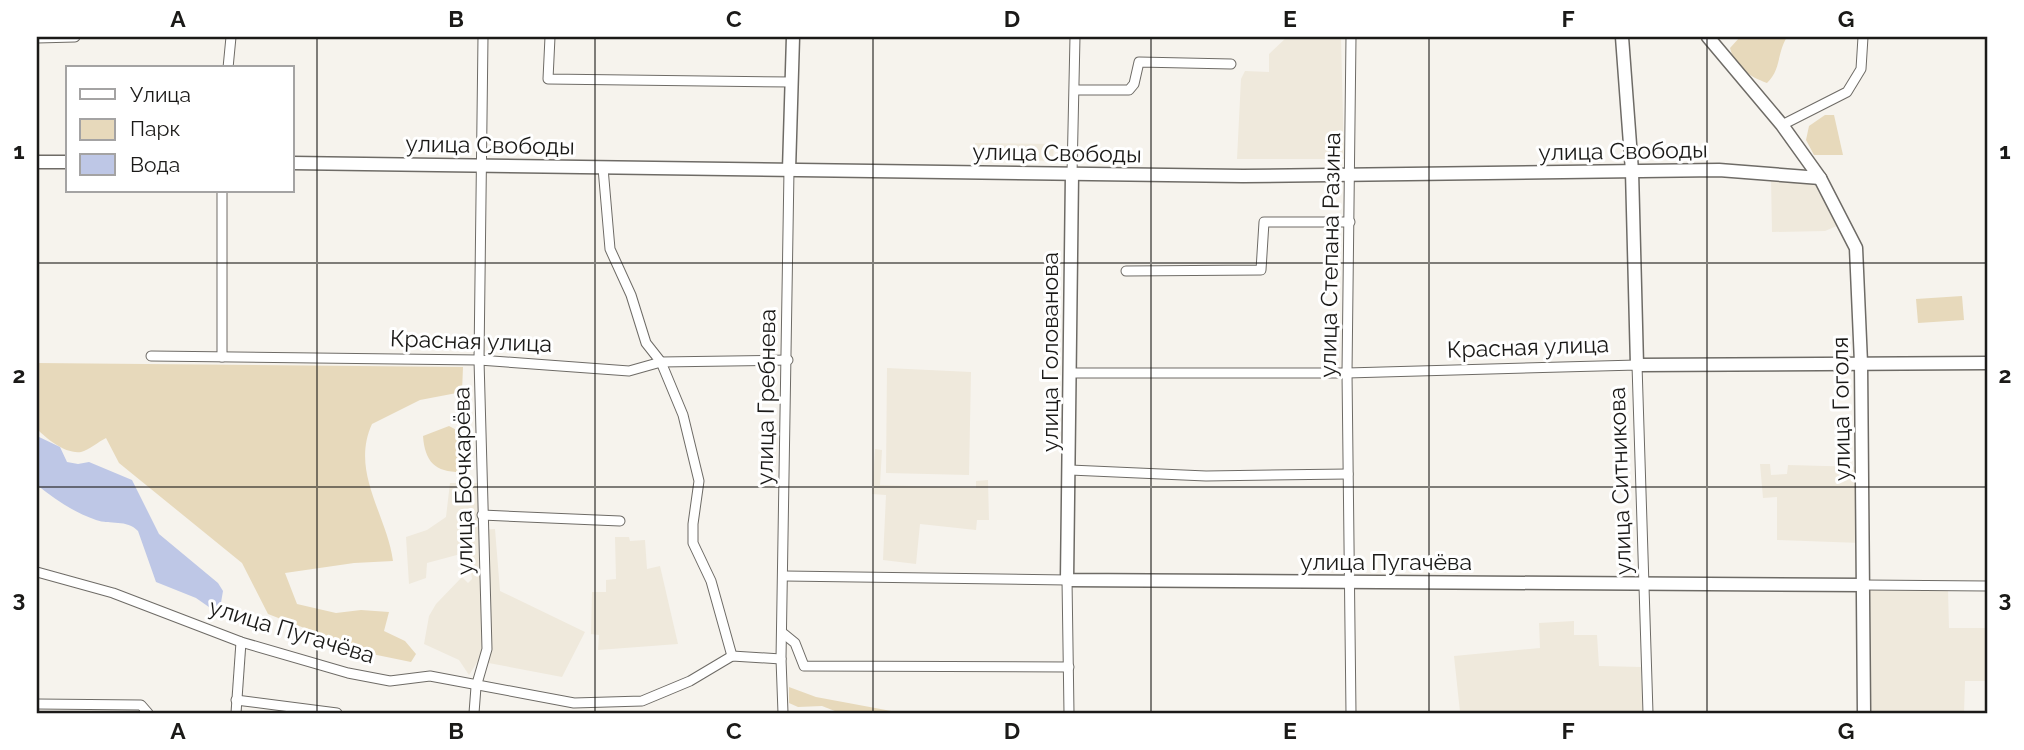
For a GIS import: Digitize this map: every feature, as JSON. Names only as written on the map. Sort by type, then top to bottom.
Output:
[{"type":"street","points":[[37,38],[75,37]]},
{"type":"street","points":[[228,66],[231,37]]},
{"type":"street","name":"улица Бочкарёва","points":[[474,713],[476,687],[486,649],[479,360],[483,37]]},
{"type":"street","points":[[550,37],[548,79],[792,82]]},
{"type":"street","name":"улица Гребнева","points":[[783,713],[781,659],[784,634],[793,37]]},
{"type":"street","name":"улица Голованова","points":[[1069,713],[1067,580],[1075,37]]},
{"type":"street","name":"улица Степана Разина","points":[[1351,37],[1347,373],[1351,713]]},
{"type":"street","name":"улица Ситникова","points":[[1622,37],[1632,172],[1648,713]]},
{"type":"street","name":"улица Гоголя","points":[[1708,37],[1782,125],[1820,178],[1856,248],[1861,363],[1864,713]]},
{"type":"street","points":[[1782,125],[1847,92],[1861,69],[1863,37]]},
{"type":"street","points":[[1075,90],[1129,90],[1134,84],[1139,62],[1231,64]]},
{"type":"street","points":[[37,162],[66,162]]},
{"type":"street","name":"улица Свободы","points":[[294,163],[1351,177],[1719,170],[1820,178]]},
{"type":"street","points":[[603,168],[610,249],[631,295],[646,343],[661,362],[683,415],[699,481],[693,524],[694,543],[711,582],[732,656],[781,659]]},
{"type":"street","points":[[222,192],[222,357]]},
{"type":"street","points":[[1126,271],[1261,270],[1264,222],[1350,222]]},
{"type":"street","name":"Красная улица","points":[[151,356],[479,360],[629,371],[661,362],[788,360]]},
{"type":"street","name":"Красная улица","points":[[1070,373],[1347,373],[1637,365],[1987,363]]},
{"type":"street","points":[[1070,470],[1206,476],[1349,474]]},
{"type":"street","points":[[482,515],[620,521]]},
{"type":"street","name":"улица Пугачёва","points":[[37,572],[113,593],[241,642],[348,673],[390,681],[430,676],[476,687],[574,703],[642,701],[690,681],[732,656]]},
{"type":"street","name":"улица Пугачёва","points":[[785,576],[1349,584],[1987,586]]},
{"type":"street","points":[[784,634],[795,643],[804,666],[1069,667]]},
{"type":"street","points":[[236,713],[241,642]]},
{"type":"street","points":[[236,701],[337,713]]},
{"type":"street","points":[[37,704],[141,705],[148,713]]},
{"type":"shaded area","points":[[1341,37],[1344,159],[1237,159],[1241,79],[1245,71],[1269,72],[1269,54],[1286,38]]},
{"type":"shaded area","points":[[975,143],[1054,144],[1053,161],[975,160]]},
{"type":"shaded area","points":[[1771,178],[1817,181],[1839,225],[1825,231],[1772,232]]},
{"type":"shaded area","points":[[887,368],[971,372],[969,475],[886,473]]},
{"type":"shaded area","points":[[875,449],[882,450],[880,485],[976,488],[976,481],[988,480],[989,520],[977,520],[976,530],[920,524],[916,564],[883,560],[886,495],[872,494]]},
{"type":"shaded area","points":[[1760,464],[1770,464],[1771,475],[1787,474],[1788,465],[1863,467],[1861,543],[1777,540],[1777,497],[1763,498]]},
{"type":"shaded area","points":[[450,483],[477,483],[479,530],[495,529],[500,591],[585,632],[562,677],[478,661],[469,675],[459,660],[424,644],[429,616],[436,604],[462,577],[468,583],[472,579],[468,552],[427,563],[426,578],[409,584],[406,537],[427,530],[446,517]]},
{"type":"shaded area","points":[[615,537],[629,537],[630,541],[645,540],[647,569],[660,566],[678,644],[598,650],[599,635],[591,634],[592,592],[606,592],[606,580],[616,579]]},
{"type":"shaded area","points":[[1867,588],[1948,589],[1949,628],[1987,628],[1987,681],[1965,681],[1964,713],[1869,713]]},
{"type":"shaded area","points":[[1574,621],[1574,635],[1597,635],[1599,666],[1641,667],[1643,711],[1460,712],[1454,656],[1540,648],[1539,623]]},
{"type":"green space","points":[[1740,37],[1787,37],[1775,73],[1767,83],[1749,74],[1735,61],[1730,48]]},
{"type":"green space","points":[[1825,115],[1834,115],[1843,155],[1814,155],[1806,140],[1809,126]]},
{"type":"green space","points":[[1962,296],[1964,320],[1918,323],[1916,299]]},
{"type":"green space","points":[[37,363],[463,367],[462,392],[420,400],[372,424],[366,442],[367,476],[393,561],[354,563],[285,573],[297,604],[336,613],[361,610],[389,612],[384,631],[405,641],[416,654],[411,662],[372,654],[268,614],[242,563],[119,463],[106,438],[84,451],[75,452],[46,437],[37,429]]},
{"type":"green space","points":[[449,426],[466,435],[464,472],[439,468],[429,460],[426,453],[423,436]]},
{"type":"green space","points":[[789,687],[816,697],[902,713],[840,713],[822,706],[798,707],[789,703]]},
{"type":"water","points":[[37,436],[60,447],[67,462],[89,462],[132,480],[159,534],[218,583],[223,591],[219,614],[196,598],[156,582],[138,531],[134,527],[88,517],[37,485]]}]
